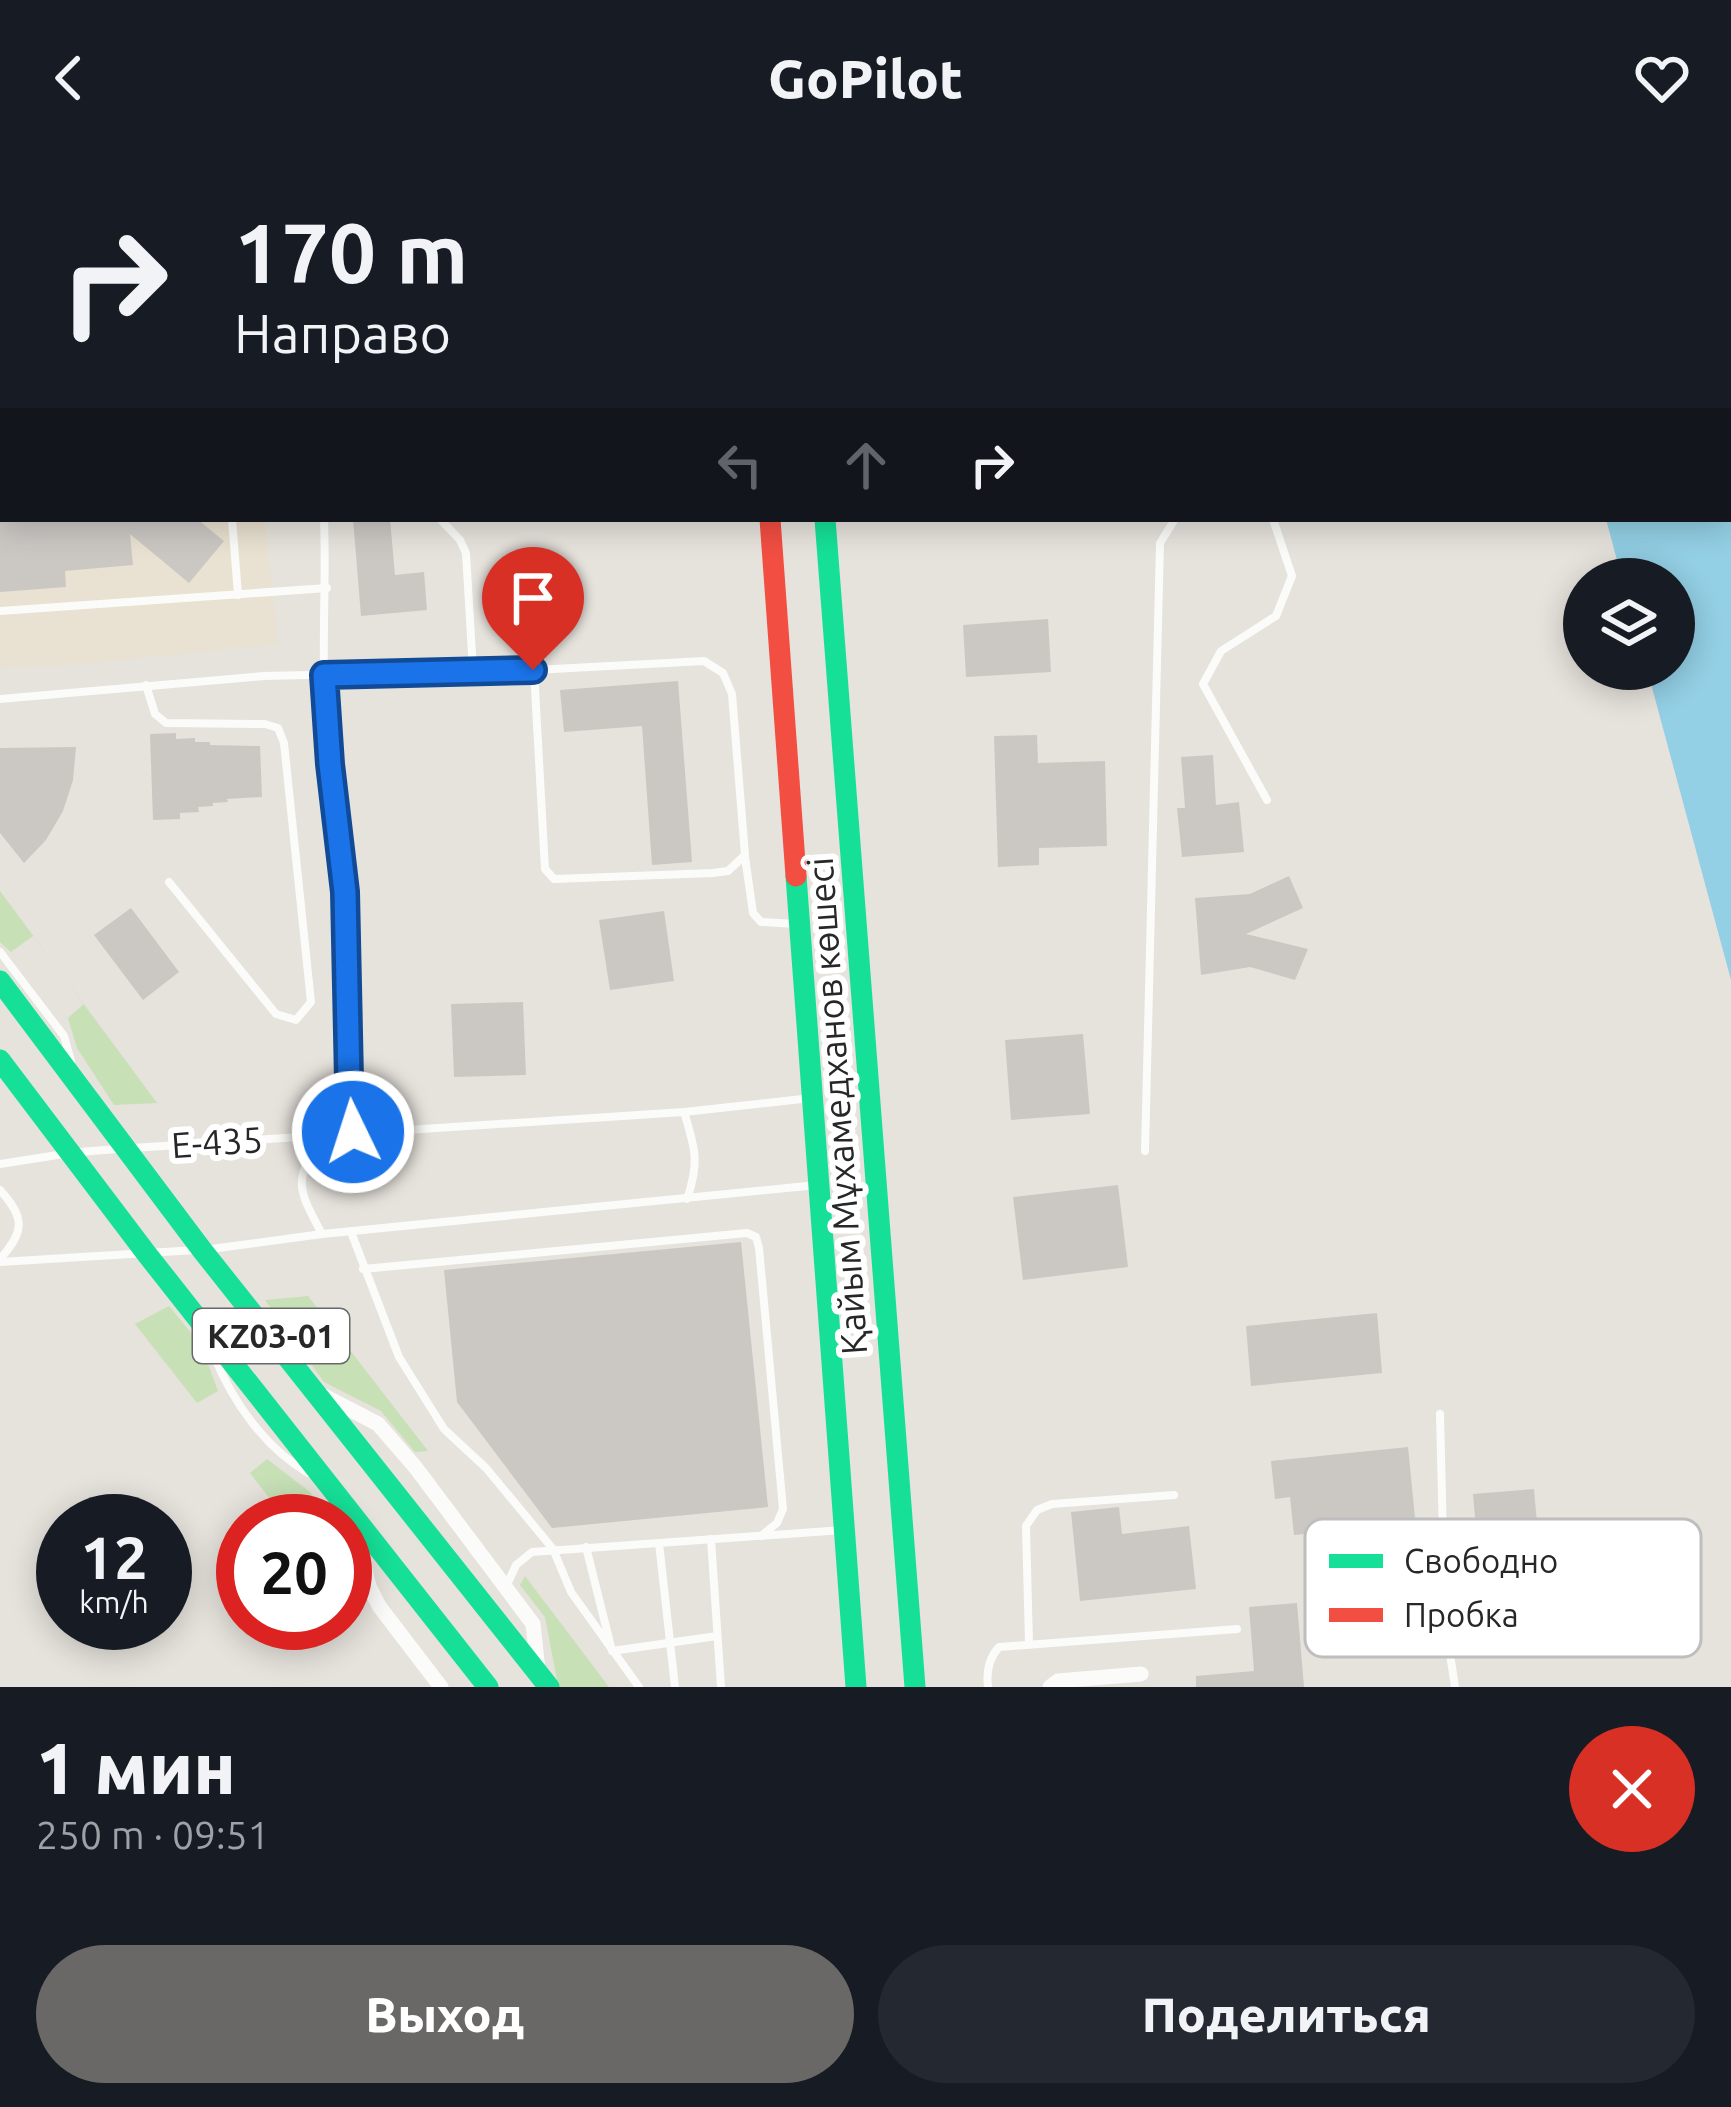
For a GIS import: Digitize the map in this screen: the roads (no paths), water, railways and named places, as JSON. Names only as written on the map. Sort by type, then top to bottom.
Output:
[{"type":"main road","name":"Қайым Мұхамедханов көшесі","points":[[770,522],[856,1687]]},
{"type":"main road","name":"Қайым Мұхамедханов көшесі","points":[[825,522],[915,1687]]},
{"type":"main road","name":"KZ03-01","points":[[0,981],[202,1250],[544,1680]]},
{"type":"main road","name":"KZ03-01","points":[[0,1060],[337,1494]]},
{"type":"main road","name":"KZ03-01","points":[[372,1540],[488,1687]]},
{"type":"street","points":[[314,1390],[378,1424],[416,1468],[533,1624],[544,1680]]},
{"type":"street","points":[[372,1592],[441,1687]]},
{"type":"street","points":[[1050,1687],[1058,1681],[1141,1673]]},
{"type":"lane","points":[[232,522],[238,596]]},
{"type":"lane","points":[[324,522],[324,675],[345,892],[353,1132]]},
{"type":"lane","points":[[443,522],[466,553],[473,671]]},
{"type":"lane","points":[[1145,1151],[1160,543],[1173,522]]},
{"type":"lane","points":[[1267,800],[1203,684],[1222,651],[1276,616],[1292,576],[1274,522]]},
{"type":"lane","points":[[0,611],[326,588]]},
{"type":"lane","points":[[0,699],[263,676],[704,661],[723,673],[732,694],[753,913],[761,922],[801,925]]},
{"type":"lane","points":[[533,670],[545,869],[554,879],[728,871],[745,855]]},
{"type":"lane","points":[[146,686],[155,713],[166,723],[278,728],[284,743],[310,1002],[296,1020],[275,1014],[169,881]]},
{"type":"lane","points":[[0,952],[64,1036],[78,1086]]},
{"type":"lane","name":"Е-435","points":[[0,1164],[127,1148],[684,1112],[813,1098]]},
{"type":"lane","points":[[684,1112],[697,1157],[687,1199]]},
{"type":"lane","points":[[322,1234],[300,1183],[306,1162],[326,1135]]},
{"type":"lane","points":[[0,1260],[202,1250],[819,1184]]},
{"type":"lane","points":[[0,1190],[20,1221],[13,1243],[0,1260]]},
{"type":"lane","points":[[351,1232],[399,1357],[444,1430],[486,1468],[553,1549],[571,1592],[639,1687]]},
{"type":"lane","points":[[363,1269],[747,1233],[755,1238],[783,1509],[761,1537]]},
{"type":"lane","points":[[1440,1414],[1443,1519]]},
{"type":"lane","points":[[1029,1644],[1026,1526],[1037,1510],[1052,1504],[1174,1495]]},
{"type":"lane","points":[[506,1588],[523,1557],[532,1552],[844,1530]]},
{"type":"lane","points":[[711,1540],[721,1687]]},
{"type":"lane","points":[[659,1543],[675,1687]]},
{"type":"lane","points":[[586,1547],[612,1651]]},
{"type":"lane","points":[[988,1687],[991,1655],[1000,1646],[1237,1629]]},
{"type":"lane","points":[[612,1651],[716,1636]]},
{"type":"lane","points":[[1450,1657],[1455,1687]]},
{"type":"water","points":[[1607,522],[1731,522],[1731,980],[1653,690],[1695,690],[1695,558],[1616,558]]}]
